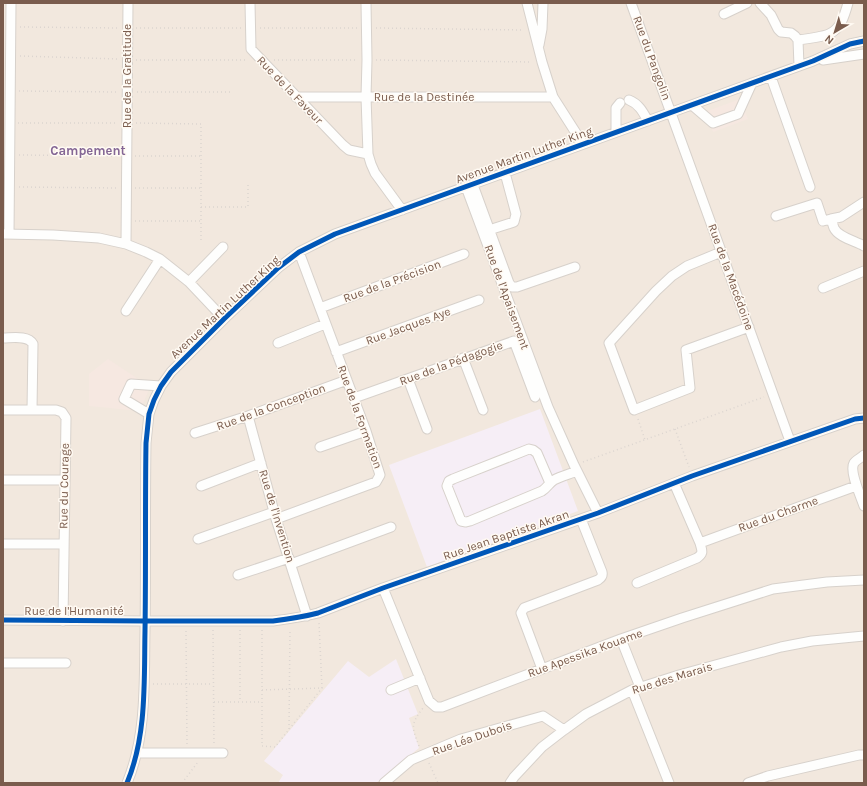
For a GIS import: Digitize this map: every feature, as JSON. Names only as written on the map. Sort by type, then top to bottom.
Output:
[{"type":"street","points":[[11,3],[10,187],[6,234],[99,238],[126,244],[160,259],[189,282],[224,319]]},
{"type":"street","name":"Rue de la Gratitude","points":[[126,244],[128,3]]},
{"type":"street","name":"Rue de la Faveur","points":[[250,3],[251,49],[343,145],[349,150],[368,154]]},
{"type":"street","points":[[366,3],[366,97],[368,154],[375,173],[402,210]]},
{"type":"street","points":[[527,3],[553,97],[582,144]]},
{"type":"street","points":[[539,48],[542,30],[543,3]]},
{"type":"street","name":"Rue du Pangolin","points":[[631,3],[672,113]]},
{"type":"street","points":[[724,14],[746,3]]},
{"type":"street","points":[[760,3],[771,15],[781,32],[791,33],[798,40],[800,66]]},
{"type":"street","points":[[798,40],[829,34],[836,30],[841,23],[848,3]]},
{"type":"street","name":"Avenue Martin Luther King","points":[[813,62],[850,44],[864,41]]},
{"type":"street","name":"Avenue Martin Luther King","points":[[127,783],[137,753],[142,719],[145,621],[146,443],[149,414],[161,386],[171,372],[224,319],[278,268],[299,252],[335,234],[800,66],[813,62],[864,54]]},
{"type":"street","points":[[771,77],[810,187]]},
{"type":"street","points":[[692,105],[713,123],[738,114],[752,83]]},
{"type":"street","name":"Rue de la Destinée","points":[[296,97],[553,97]]},
{"type":"street","points":[[629,100],[640,107],[648,121]]},
{"type":"street","points":[[616,132],[616,108],[620,104]]},
{"type":"street","name":"Rue de la Macédoine","points":[[672,113],[790,441]]},
{"type":"street","points":[[489,230],[514,222],[516,218],[505,173]]},
{"type":"street","points":[[469,186],[512,287],[517,287],[575,267]]},
{"type":"street","name":"Rue de l'Apaisement","points":[[469,186],[548,407],[598,513]]},
{"type":"street","points":[[776,216],[817,203],[823,222],[841,217],[864,202]]},
{"type":"street","points":[[831,219],[834,228],[838,233],[864,246]]},
{"type":"street","points":[[189,282],[223,246]]},
{"type":"street","name":"Rue de la Formation","points":[[198,539],[376,482],[380,475],[366,430],[299,252]]},
{"type":"street","points":[[721,252],[687,266],[672,276],[656,291],[609,343],[634,410],[690,388],[686,350],[748,327]]},
{"type":"street","name":"Rue de la Précision","points":[[320,308],[464,254]]},
{"type":"street","points":[[126,311],[160,259]]},
{"type":"street","points":[[823,288],[864,271]]},
{"type":"street","name":"Rue Jacques Aye","points":[[336,352],[479,300]]},
{"type":"street","points":[[278,343],[326,324]]},
{"type":"street","points":[[3,338],[27,339],[33,344],[32,410]]},
{"type":"street","name":"Rue de la Pédagogie","points":[[354,398],[514,341],[535,398]]},
{"type":"street","points":[[463,358],[483,410]]},
{"type":"street","points":[[408,379],[427,429]]},
{"type":"street","name":"Rue de la Conception","points":[[195,434],[347,380]]},
{"type":"street","points":[[149,414],[124,399],[131,384],[161,386]]},
{"type":"street","name":"Rue du Courage","points":[[3,410],[56,410],[62,412],[66,418],[63,621]]},
{"type":"street","name":"Rue de l'Invention","points":[[248,416],[275,515],[307,616]]},
{"type":"street","name":"Rue Jean Baptiste Akran","points":[[145,621],[273,621],[318,613],[383,588],[598,513],[692,476],[790,441],[855,419],[864,418]]},
{"type":"street","points":[[320,447],[366,430]]},
{"type":"street","points":[[550,484],[537,454],[533,450],[528,449],[453,479],[447,486],[461,521],[466,522],[542,491],[546,488],[550,484],[555,479],[576,468]]},
{"type":"street","points":[[864,455],[854,462],[853,466],[856,486],[864,506]]},
{"type":"street","points":[[201,486],[261,463]]},
{"type":"street","points":[[3,480],[64,480]]},
{"type":"street","points":[[637,583],[702,555],[703,551],[700,543],[674,483]]},
{"type":"street","name":"Rue du Charme","points":[[700,543],[856,486]]},
{"type":"street","points":[[542,669],[521,613],[522,610],[598,580],[603,575],[581,519]]},
{"type":"street","points":[[238,576],[290,561],[391,527]]},
{"type":"street","points":[[3,544],[64,544]]},
{"type":"street","name":"Rue Apessika Kouame","points":[[429,701],[436,707],[442,707],[621,639],[773,589],[827,582],[864,580]]},
{"type":"street","points":[[383,588],[429,701]]},
{"type":"street","name":"Rue de l'Humanité","points":[[3,620],[145,621]]},
{"type":"street","name":"Rue des Marais","points":[[510,783],[542,747],[564,730],[586,714],[636,688],[781,647],[812,641],[864,636]]},
{"type":"street","points":[[621,639],[636,688],[669,783]]},
{"type":"street","points":[[3,663],[66,663]]},
{"type":"street","points":[[391,690],[420,678]]},
{"type":"street","name":"Rue Léa Dubois","points":[[384,783],[411,760],[462,739],[543,716],[564,730]]},
{"type":"street","points":[[137,753],[214,753]]},
{"type":"street","points":[[748,783],[768,776],[864,755]]},
{"type":"path","points":[[11,26],[534,30]]},
{"type":"path","points":[[10,122],[201,124],[201,243]]},
{"type":"path","points":[[10,155],[201,156]]},
{"type":"path","points":[[201,207],[248,207],[248,182]]},
{"type":"path","points":[[10,187],[201,188]]},
{"type":"path","points":[[127,221],[201,221]]},
{"type":"path","points":[[576,468],[645,440],[773,394]]},
{"type":"path","points":[[634,410],[645,440]]},
{"type":"path","points":[[675,429],[692,476]]},
{"type":"path","points":[[262,620],[262,746],[274,747],[322,688],[318,613]]},
{"type":"path","points":[[288,730],[290,619]]},
{"type":"path","points":[[186,621],[187,753]]},
{"type":"path","points":[[182,783],[188,774],[214,753],[212,621]]},
{"type":"path","points":[[240,621],[240,702]]},
{"type":"path","points":[[143,684],[213,684]]},
{"type":"path","points":[[262,690],[322,688]]},
{"type":"path","points":[[429,701],[413,723],[419,747],[425,754],[438,783]]},
{"type":"path","points":[[213,702],[262,702]]},
{"type":"shaded area","points":[[3,3],[864,3],[864,783],[3,783]]},
{"type":"shaded area","points":[[740,99],[748,119],[713,132],[705,112]]},
{"type":"shaded area","points":[[108,359],[150,387],[140,411],[89,406],[89,374]]},
{"type":"shaded area","points":[[540,409],[578,511],[427,567],[389,465]]},
{"type":"shaded area","points":[[396,659],[418,714],[409,718],[419,748],[376,783],[278,783],[283,775],[264,761],[348,661],[369,677]]},
{"type":"cycle path","points":[[127,783],[138,746],[143,708],[145,669],[146,443],[149,414],[161,386],[171,372],[278,268],[299,252],[335,234],[813,61],[850,44],[864,41]]},
{"type":"cycle path","points":[[3,620],[273,621],[318,613],[383,588],[598,513],[692,476],[855,419],[864,418]]},
{"type":"district","name":"Campement","points":[[88,150]]}]
